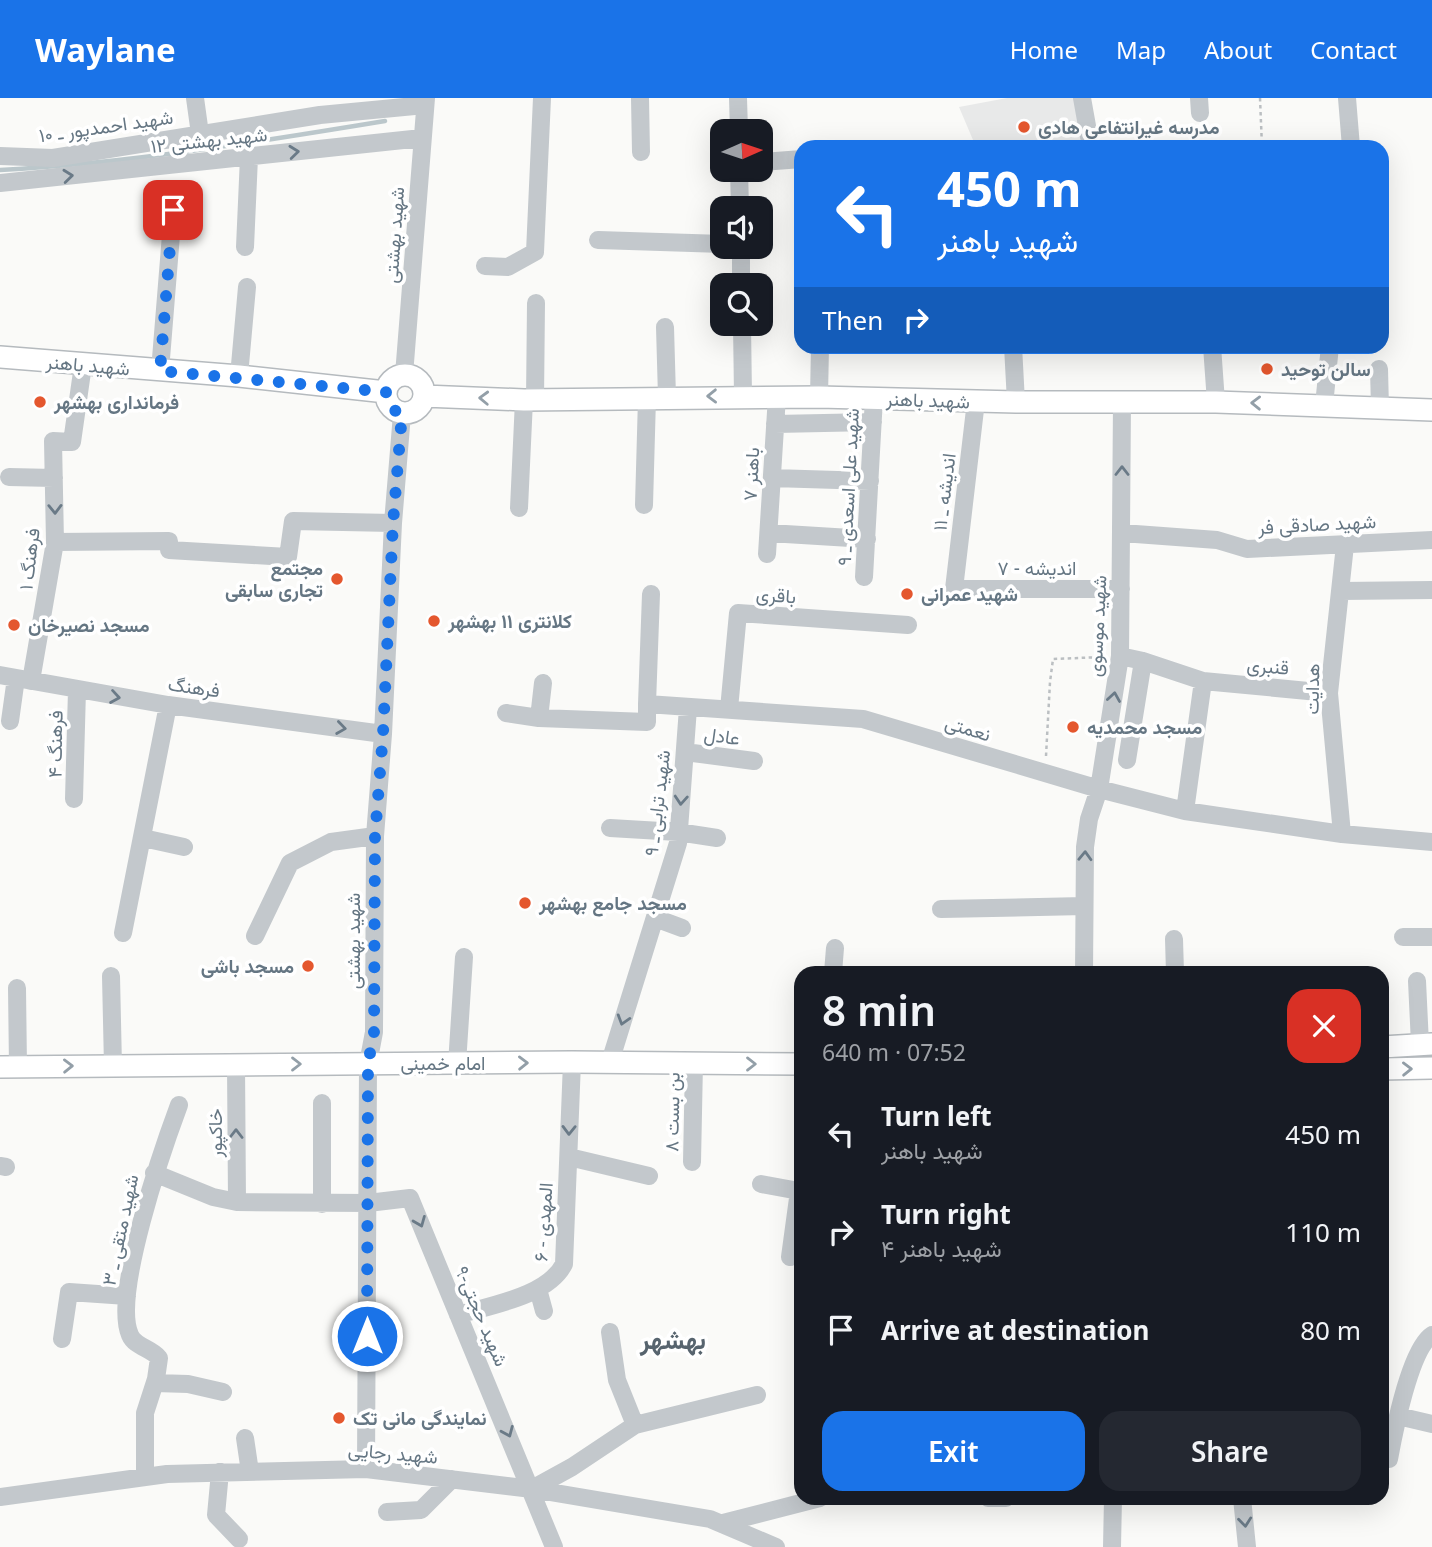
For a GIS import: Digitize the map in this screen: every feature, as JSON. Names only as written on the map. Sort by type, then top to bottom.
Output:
[{"type":"main road","name":"شهید باهنر","points":[[0,357],[239,376],[386,392]]},
{"type":"main road","points":[[404,375],[416,378],[421,383],[424,396],[417,410],[402,414],[391,408],[386,392],[392,380],[404,375]]},
{"type":"main road","name":"شهید باهنر","points":[[424,396],[530,400],[777,396],[1016,402],[1216,402],[1432,410]]},
{"type":"main road","points":[[1389,1047],[1426,1044]]},
{"type":"main road","name":"امام خمینی","points":[[9,1067],[572,1062],[794,1064]]},
{"type":"main road","points":[[1389,1069],[1432,1068]]},
{"type":"street","points":[[195,98],[200,134]]},
{"type":"street","points":[[485,266],[508,267],[535,252],[542,98]]},
{"type":"street","points":[[640,98],[641,152]]},
{"type":"street","points":[[738,98],[739,119]]},
{"type":"street","points":[[1082,98],[1089,137]]},
{"type":"street","points":[[1347,98],[1351,140]]},
{"type":"street","name":"شهید احمدپور ـ ۱۰","points":[[0,156],[53,158],[200,134],[319,106],[428,100]]},
{"type":"street","name":"شهید بهشتی","points":[[404,375],[422,138],[428,100]]},
{"type":"street","name":"شهید بهشتی ۱۲","points":[[0,183],[422,138]]},
{"type":"street","points":[[245,247],[248,157]]},
{"type":"street","points":[[774,161],[794,160]]},
{"type":"street","points":[[160,371],[173,210]]},
{"type":"street","points":[[598,240],[710,244]]},
{"type":"street","points":[[239,376],[247,287]]},
{"type":"street","points":[[519,508],[536,303]]},
{"type":"street","points":[[644,505],[665,327]]},
{"type":"street","points":[[741,336],[743,396]]},
{"type":"street","points":[[819,397],[820,354]]},
{"type":"street","points":[[1013,354],[1016,402]]},
{"type":"street","points":[[1213,354],[1216,402]]},
{"type":"street","points":[[1324,405],[1329,354]]},
{"type":"street","name":"فرهنگ ۱","points":[[10,720],[16,678],[55,542],[53,441],[72,442],[83,365]]},
{"type":"street","points":[[1379,369],[1380,408]]},
{"type":"street","name":"باهنر ۷","points":[[767,554],[777,396]]},
{"type":"street","name":"شهید علی اسعدی ـ ۹","points":[[864,577],[874,398]]},
{"type":"street","name":"اندیشه ـ ۱۱","points":[[954,589],[976,401]]},
{"type":"street","name":"شهید موسوی","points":[[1084,966],[1085,847],[1089,819],[1099,789],[1120,656],[1122,403]]},
{"type":"street","name":"شهید بهشتی","points":[[366,1469],[368,1064],[374,1032],[375,836],[402,414]]},
{"type":"street","points":[[775,424],[873,422]]},
{"type":"street","points":[[9,477],[54,478]]},
{"type":"street","points":[[772,478],[870,481]]},
{"type":"street","points":[[55,542],[169,541],[169,551],[288,557],[293,522],[393,523]]},
{"type":"street","points":[[769,533],[867,539]]},
{"type":"street","name":"شهید صادقی فر","points":[[1122,533],[1217,540],[1247,548],[1432,540]]},
{"type":"street","name":"هدایت","points":[[1342,834],[1329,693],[1345,545]]},
{"type":"street","name":"اندیشه - ۷","points":[[954,589],[1121,589]]},
{"type":"street","points":[[1341,591],[1432,590]]},
{"type":"street","points":[[506,713],[539,718],[647,722],[651,594]]},
{"type":"street","name":"باقری","points":[[729,709],[738,613],[908,625]]},
{"type":"street","name":"قنبری","points":[[1120,656],[1203,681],[1329,693]]},
{"type":"street","points":[[1127,760],[1143,661]]},
{"type":"street","name":"فرهنگ","points":[[16,678],[168,705],[383,734]]},
{"type":"street","points":[[1185,811],[1203,681]]},
{"type":"street","points":[[539,718],[542,683]]},
{"type":"street","name":"فرهنگ ۴","points":[[74,799],[77,690]]},
{"type":"street","name":"نعمتی","points":[[647,704],[863,719],[1099,789],[1185,811],[1342,834],[1432,842]]},
{"type":"street","points":[[123,933],[168,705]]},
{"type":"street","name":"شهید ترابی ـ ۹","points":[[610,1062],[678,843],[688,708]]},
{"type":"street","name":"عادل","points":[[685,752],[754,761]]},
{"type":"street","points":[[611,828],[678,832],[717,838]]},
{"type":"street","points":[[254,936],[290,863],[331,842],[375,836]]},
{"type":"street","points":[[143,838],[184,847]]},
{"type":"street","points":[[941,909],[1084,905]]},
{"type":"street","points":[[656,918],[682,928]]},
{"type":"street","points":[[1403,937],[1432,937]]},
{"type":"street","points":[[1174,939],[1175,966]]},
{"type":"street","points":[[834,966],[835,948]]},
{"type":"street","points":[[457,1063],[464,957]]},
{"type":"street","points":[[111,976],[113,1066]]},
{"type":"street","points":[[1417,981],[1426,1044]]},
{"type":"street","points":[[9,1067],[17,988]]},
{"type":"street","name":"المهدی - ۶","points":[[458,1315],[538,1289],[552,1281],[565,1264],[572,1062]]},
{"type":"street","name":"بن بست ۸","points":[[692,1162],[694,1063]]},
{"type":"street","name":"خاکپور","points":[[236,1065],[237,1202]]},
{"type":"street","points":[[322,1204],[323,1103]]},
{"type":"street","name":"شهید متقی ـ ۳","points":[[145,1476],[145,1413],[155,1383],[159,1358],[153,1351],[135,1343],[130,1337],[127,1296],[154,1173],[179,1105]]},
{"type":"street","points":[[569,1157],[649,1175]]},
{"type":"street","points":[[154,1173],[213,1197],[237,1202],[368,1203]]},
{"type":"street","points":[[761,1184],[794,1189]]},
{"type":"street","name":"شهید حجتی-۹","points":[[368,1203],[410,1198],[554,1547]]},
{"type":"street","points":[[790,1257],[794,1230]]},
{"type":"street","points":[[538,1289],[544,1311]]},
{"type":"street","points":[[62,1339],[69,1292],[127,1296]]},
{"type":"street","points":[[610,1332],[617,1380],[635,1425]]},
{"type":"street","points":[[1389,1459],[1412,1368],[1425,1339],[1432,1335]]},
{"type":"street","points":[[155,1383],[188,1384],[223,1392]]},
{"type":"street","points":[[532,1489],[572,1467],[635,1425],[757,1395]]},
{"type":"street","points":[[1398,1416],[1432,1424]]},
{"type":"street","points":[[245,1438],[250,1472]]},
{"type":"street","name":"شهید رجایی","points":[[0,1497],[145,1476],[366,1469],[532,1489],[710,1519],[723,1523],[758,1543],[776,1547]]},
{"type":"street","points":[[220,1472],[216,1515],[239,1539]]},
{"type":"street","points":[[387,1512],[421,1510],[452,1479]]},
{"type":"street","points":[[723,1523],[794,1505]]},
{"type":"street","points":[[1112,1547],[1113,1505]]},
{"type":"street","points":[[1243,1505],[1247,1547]]},
{"type":"path","points":[[1259,98],[1262,140]]},
{"type":"path","points":[[1047,773],[1049,682],[1053,659],[1120,656]]},
{"type":"shaded area","name":"مدرسه غیرانتفاعی هادی","points":[[1007,98],[1077,98],[1083,140],[973,140],[959,107]]},
{"type":"waterway","points":[[0,170],[145,157],[385,121]]},
{"type":"place","name":"مدرسه غیرانتفاعی هادی","points":[[1024,127]]},
{"type":"place","name":"سالن توحید","points":[[1267,369]]},
{"type":"place","name":"فرمانداری بهشهر","points":[[40,402]]},
{"type":"place","name":"مجتمع تجاری سابقی","points":[[337,579]]},
{"type":"place","name":"شهید عمرانی","points":[[907,594]]},
{"type":"place","name":"کلانتری ۱۱ بهشهر","points":[[434,621]]},
{"type":"place","name":"مسجد نصیرخان","points":[[14,625]]},
{"type":"place","name":"مسجد محمدیه","points":[[1073,727]]},
{"type":"place","name":"مسجد جامع بهشهر","points":[[525,903]]},
{"type":"place","name":"مسجد باشی","points":[[308,966]]},
{"type":"place","name":"نمایندگی مانی تک","points":[[339,1418]]},
{"type":"district","name":"بهشهر","points":[[673,1340]]},
{"type":"route","points":[[173,210],[160,371],[239,376],[386,392],[388,404],[402,414],[375,836],[374,1032],[368,1064],[367,1336]]}]
